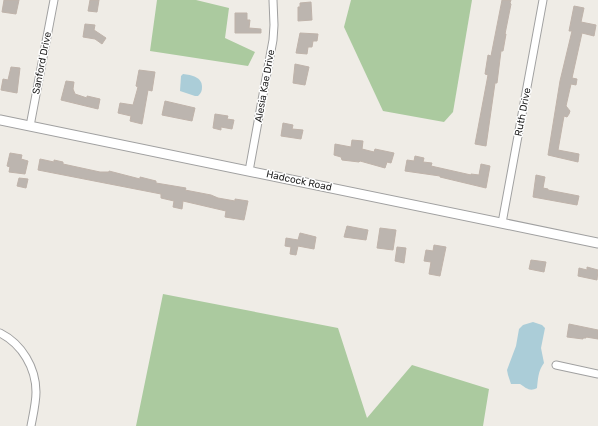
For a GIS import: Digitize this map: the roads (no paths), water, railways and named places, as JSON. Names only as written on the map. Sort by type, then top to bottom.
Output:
[{"type":"street","name":"Sanford Drive","points":[[30,126],[54,0]]},
{"type":"street","name":"Alesia Kae Drive","points":[[249,171],[273,40],[273,0]]},
{"type":"street","name":"Ruth Drive","points":[[502,223],[543,0]]},
{"type":"street","name":"Hadcock Road","points":[[0,120],[598,243]]},
{"type":"street","points":[[0,333],[12,341],[21,350],[32,369],[36,390],[36,401],[30,426]]},
{"type":"street","points":[[556,365],[598,374]]},
{"type":"water","points":[[183,74],[193,76],[200,81],[202,84],[202,90],[198,96],[180,91],[181,76]]},
{"type":"water","points":[[533,322],[542,325],[545,328],[541,348],[544,363],[539,372],[537,388],[532,390],[520,384],[511,384],[507,370],[516,346],[519,329],[523,325]]}]
